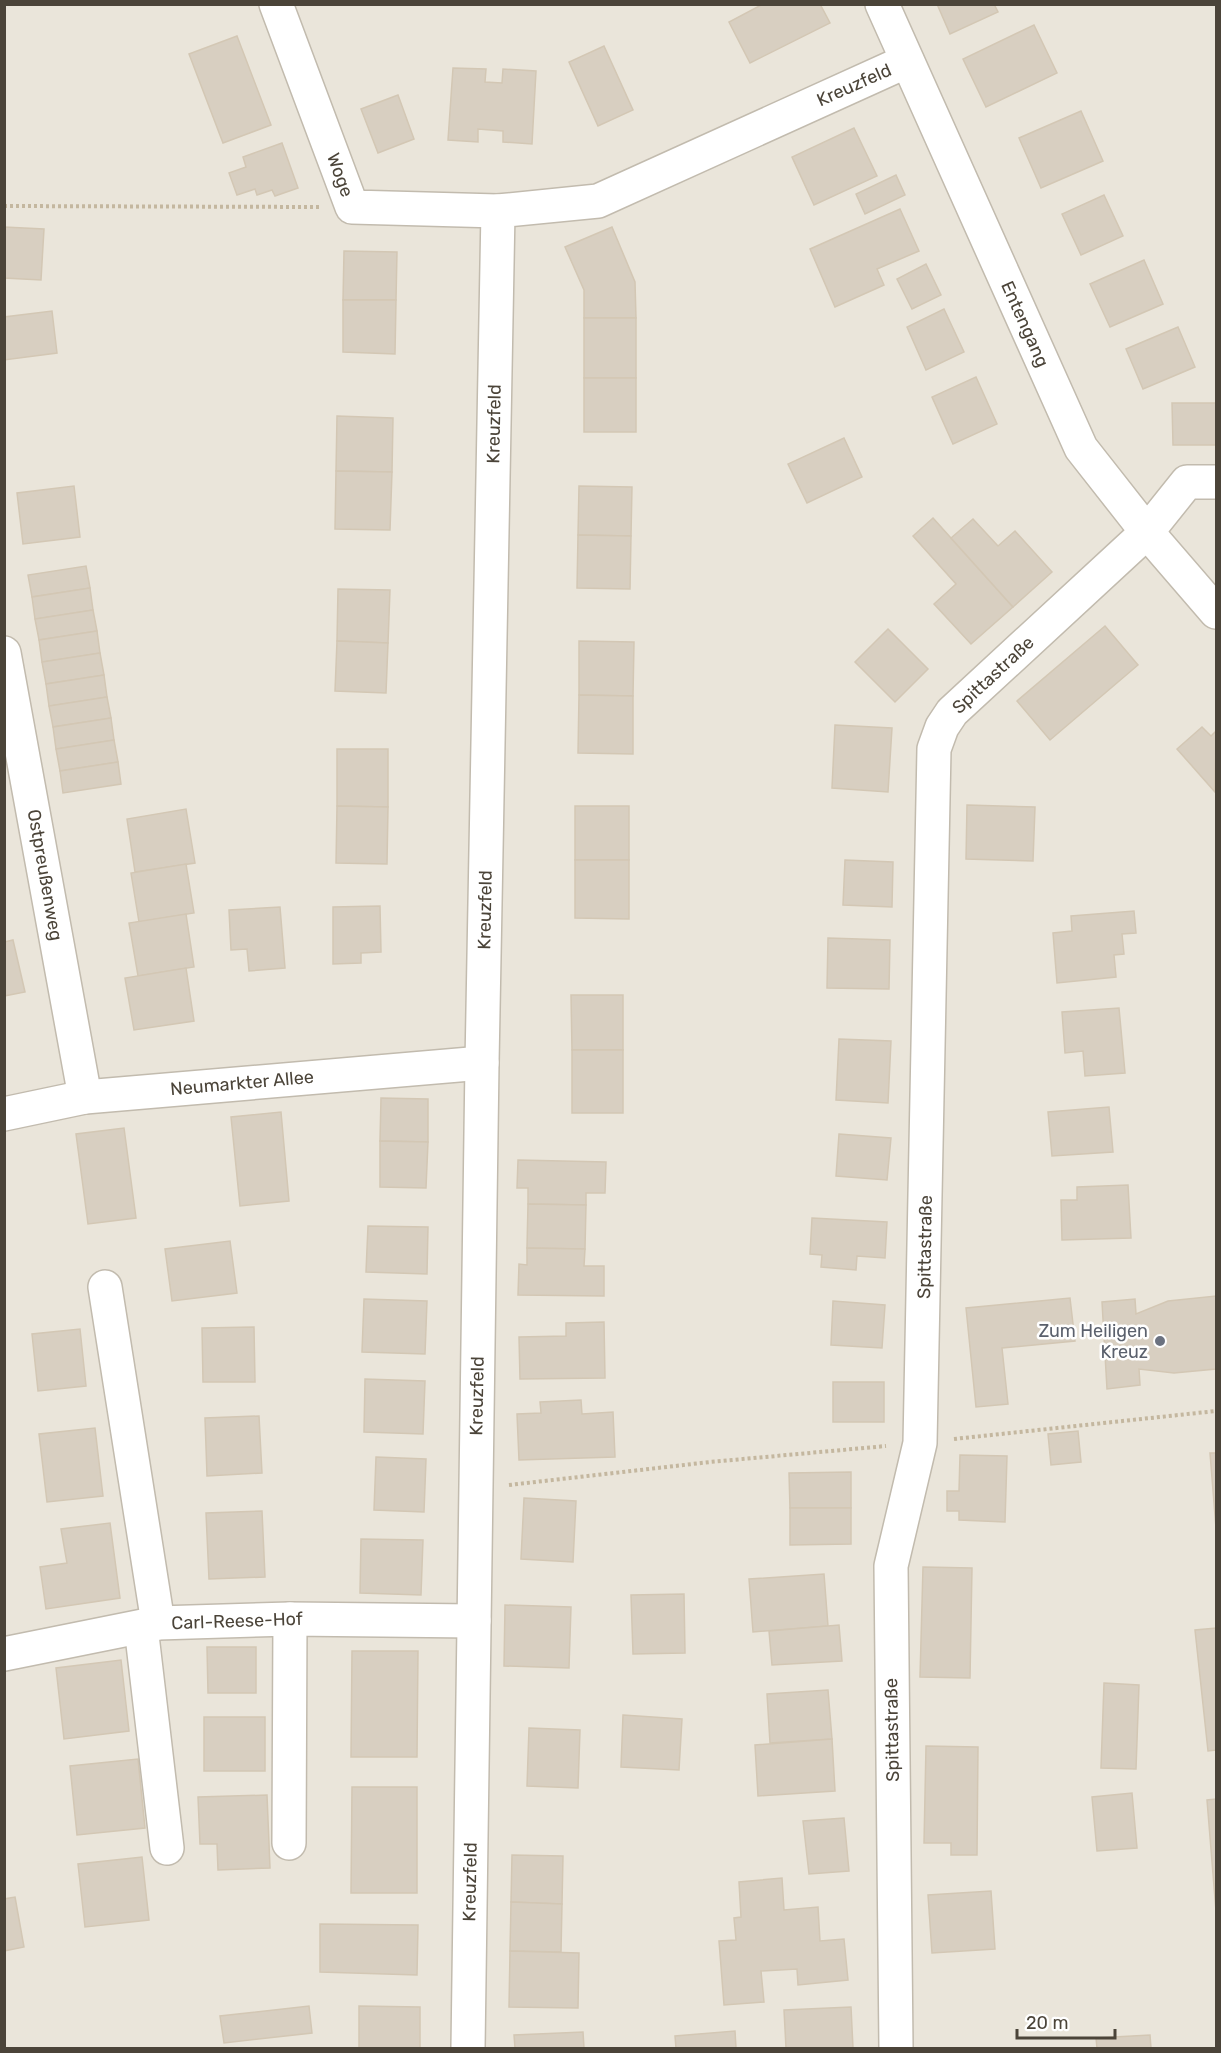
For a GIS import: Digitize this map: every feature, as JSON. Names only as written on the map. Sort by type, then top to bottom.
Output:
[{"type":"street","name":"Woge","points":[[276,4],[352,207],[498,211]]},
{"type":"street","name":"Entengang","points":[[882,4],[1080,448],[1147,532],[1216,612]]},
{"type":"street","name":"Kreuzfeld","points":[[468,2049],[482,1063],[498,211],[598,201],[907,61]]},
{"type":"street","name":"Spittastraße","points":[[896,2049],[891,1566],[920,1443],[934,749],[942,727],[952,712],[1147,532],[1187,482],[1216,482]]},
{"type":"street","name":"Ostpreußenweg","points":[[4,653],[85,1097]]},
{"type":"street","name":"Neumarkter Allee","points":[[4,1114],[85,1097],[482,1063]]},
{"type":"street","points":[[105,1287],[150,1625],[167,1848]]},
{"type":"street","points":[[289,1843],[290,1619]]},
{"type":"street","name":"Carl-Reese-Hof","points":[[4,1654],[150,1625],[290,1619],[474,1620]]},
{"type":"path","points":[[4,206],[352,207]]},
{"type":"path","points":[[476,1489],[710,1462],[1216,1412]]},
{"type":"shaded area","points":[[5,5],[1216,5],[1216,2048],[5,2048]]},
{"type":"building","points":[[763,4],[820,4],[830,23],[750,63],[729,22]]},
{"type":"building","points":[[937,4],[994,4],[998,12],[950,34]]},
{"type":"building","points":[[1034,25],[1057,73],[986,107],[963,59]]},
{"type":"building","points":[[237,36],[271,125],[223,143],[189,54]]},
{"type":"building","points":[[604,46],[633,110],[598,126],[569,62]]},
{"type":"building","points":[[453,68],[486,69],[485,82],[502,83],[503,69],[536,71],[532,144],[503,142],[503,131],[478,129],[478,142],[448,140]]},
{"type":"building","points":[[398,95],[414,139],[378,153],[361,109]]},
{"type":"building","points":[[1081,111],[1103,161],[1041,188],[1019,138]]},
{"type":"building","points":[[854,128],[877,176],[814,205],[792,157]]},
{"type":"building","points":[[282,143],[298,188],[275,196],[272,190],[257,195],[255,189],[237,195],[229,173],[246,167],[243,157]]},
{"type":"building","points":[[896,175],[905,195],[865,214],[856,194]]},
{"type":"building","points":[[1104,195],[1123,236],[1081,255],[1062,214]]},
{"type":"building","points":[[900,209],[919,251],[877,269],[884,285],[835,307],[810,249]]},
{"type":"building","points":[[4,227],[44,229],[41,280],[4,278]]},
{"type":"building","points":[[612,227],[635,282],[636,318],[584,318],[584,290],[565,247]]},
{"type":"building","points":[[344,251],[397,252],[396,300],[343,300]]},
{"type":"building","points":[[1144,260],[1163,304],[1110,327],[1090,284]]},
{"type":"building","points":[[926,264],[941,295],[912,309],[897,279]]},
{"type":"building","points":[[343,300],[396,300],[395,354],[343,352]]},
{"type":"building","points":[[944,309],[964,352],[926,370],[907,327]]},
{"type":"building","points":[[52,311],[57,353],[4,360],[4,317]]},
{"type":"building","points":[[584,318],[636,318],[636,378],[584,378]]},
{"type":"building","points":[[1178,327],[1195,367],[1143,389],[1126,349]]},
{"type":"building","points":[[976,377],[997,424],[953,444],[932,397]]},
{"type":"building","points":[[584,378],[636,378],[636,432],[584,432]]},
{"type":"building","points":[[1172,403],[1216,403],[1216,445],[1173,445]]},
{"type":"building","points":[[337,416],[393,418],[392,472],[336,471]]},
{"type":"building","points":[[844,438],[862,477],[807,503],[788,464]]},
{"type":"building","points":[[336,471],[392,472],[390,530],[335,529]]},
{"type":"building","points":[[74,486],[80,537],[23,544],[17,493]]},
{"type":"building","points":[[579,486],[632,487],[631,536],[578,535]]},
{"type":"building","points":[[933,518],[1013,607],[971,644],[934,604],[956,584],[913,536]]},
{"type":"building","points":[[973,519],[998,546],[1015,531],[1052,572],[1013,607],[951,538]]},
{"type":"building","points":[[578,535],[631,536],[630,589],[577,588]]},
{"type":"building","points":[[86,566],[90,588],[32,597],[28,575]]},
{"type":"building","points":[[90,588],[93,610],[35,619],[32,597]]},
{"type":"building","points":[[338,589],[390,590],[388,643],[337,641]]},
{"type":"building","points":[[93,610],[97,631],[39,640],[35,619]]},
{"type":"building","points":[[1105,626],[1138,665],[1050,740],[1017,701]]},
{"type":"building","points":[[888,629],[928,669],[895,702],[855,662]]},
{"type":"building","points":[[97,631],[100,653],[42,662],[39,640]]},
{"type":"building","points":[[337,641],[388,643],[386,693],[335,691]]},
{"type":"building","points":[[579,641],[634,642],[633,696],[579,695]]},
{"type":"building","points":[[100,653],[104,675],[46,684],[42,662]]},
{"type":"building","points":[[104,675],[107,697],[49,706],[46,684]]},
{"type":"building","points":[[579,695],[633,696],[633,754],[578,753]]},
{"type":"building","points":[[107,697],[111,718],[53,727],[49,706]]},
{"type":"building","points":[[111,718],[114,740],[56,749],[53,727]]},
{"type":"building","points":[[835,725],[892,728],[888,792],[832,788]]},
{"type":"building","points":[[1202,727],[1211,736],[1216,731],[1215,792],[1177,749]]},
{"type":"building","points":[[114,740],[118,762],[60,771],[56,749]]},
{"type":"building","points":[[337,749],[388,749],[388,807],[337,806]]},
{"type":"building","points":[[118,762],[121,784],[63,793],[60,771]]},
{"type":"building","points":[[967,805],[1035,807],[1033,861],[966,859]]},
{"type":"building","points":[[337,806],[388,807],[387,864],[336,863]]},
{"type":"building","points":[[575,806],[629,806],[629,860],[575,860]]},
{"type":"building","points":[[186,809],[195,863],[135,872],[127,819]]},
{"type":"building","points":[[575,860],[629,860],[629,919],[575,918]]},
{"type":"building","points":[[845,860],[893,862],[892,907],[843,905]]},
{"type":"building","points":[[186,864],[194,913],[139,922],[131,873]]},
{"type":"building","points":[[380,906],[381,952],[361,953],[361,963],[333,964],[333,907]]},
{"type":"building","points":[[280,907],[285,968],[249,971],[247,949],[231,950],[229,910]]},
{"type":"building","points":[[1134,911],[1136,933],[1122,934],[1124,954],[1114,955],[1116,977],[1057,983],[1053,933],[1072,931],[1071,916]]},
{"type":"building","points":[[186,914],[194,967],[138,976],[129,923]]},
{"type":"building","points":[[828,938],[890,940],[889,989],[827,988]]},
{"type":"building","points":[[13,940],[25,992],[4,996],[4,942]]},
{"type":"building","points":[[186,968],[194,1021],[134,1030],[125,978]]},
{"type":"building","points":[[571,995],[623,995],[623,1050],[572,1050]]},
{"type":"building","points":[[1119,1008],[1125,1073],[1085,1076],[1083,1051],[1065,1053],[1062,1012]]},
{"type":"building","points":[[839,1039],[891,1041],[888,1103],[836,1100]]},
{"type":"building","points":[[572,1050],[623,1050],[623,1113],[572,1113]]},
{"type":"building","points":[[381,1098],[428,1099],[428,1142],[380,1141]]},
{"type":"building","points":[[1109,1107],[1113,1152],[1052,1156],[1048,1112]]},
{"type":"building","points":[[281,1112],[289,1201],[240,1206],[231,1117]]},
{"type":"building","points":[[124,1128],[136,1218],[88,1224],[76,1134]]},
{"type":"building","points":[[839,1134],[891,1138],[887,1180],[836,1176]]},
{"type":"building","points":[[380,1141],[428,1142],[426,1188],[380,1187]]},
{"type":"building","points":[[518,1160],[606,1162],[605,1193],[586,1193],[586,1205],[528,1204],[528,1188],[517,1188]]},
{"type":"building","points":[[1128,1185],[1131,1238],[1062,1240],[1061,1200],[1077,1200],[1077,1187]]},
{"type":"building","points":[[528,1204],[586,1205],[585,1249],[527,1248]]},
{"type":"building","points":[[812,1218],[887,1222],[885,1258],[857,1256],[856,1270],[821,1267],[822,1255],[810,1254]]},
{"type":"building","points":[[368,1226],[428,1227],[427,1274],[366,1272]]},
{"type":"building","points":[[230,1241],[237,1293],[172,1301],[165,1249]]},
{"type":"building","points":[[527,1248],[585,1249],[584,1266],[604,1266],[604,1296],[518,1295],[519,1264],[527,1265]]},
{"type":"building","name":"Zum Heiligen Kreuz","points":[[1216,1296],[1216,1369],[1174,1373],[1139,1369],[1140,1385],[1107,1389],[1102,1302],[1135,1299],[1136,1314],[1168,1301]]},
{"type":"building","points":[[1070,1298],[1075,1341],[1002,1348],[1008,1404],[976,1407],[966,1308]]},
{"type":"building","points":[[364,1299],[427,1301],[425,1354],[362,1352]]},
{"type":"building","points":[[833,1301],[885,1305],[882,1348],[831,1345]]},
{"type":"building","points":[[604,1322],[605,1378],[520,1379],[519,1337],[566,1336],[566,1323]]},
{"type":"building","points":[[254,1327],[255,1382],[203,1382],[202,1328]]},
{"type":"building","points":[[80,1329],[86,1386],[38,1391],[32,1334]]},
{"type":"building","points":[[365,1379],[425,1381],[423,1434],[364,1432]]},
{"type":"building","points":[[833,1382],[884,1382],[884,1422],[833,1422]]},
{"type":"building","points":[[581,1400],[582,1414],[613,1412],[615,1457],[519,1460],[517,1414],[541,1413],[540,1402]]},
{"type":"building","points":[[259,1416],[262,1473],[207,1476],[205,1418]]},
{"type":"building","points":[[95,1428],[103,1496],[47,1502],[39,1434]]},
{"type":"building","points":[[1078,1431],[1081,1462],[1051,1465],[1048,1434]]},
{"type":"building","points":[[1210,1453],[1216,1453],[1216,1528]]},
{"type":"building","points":[[960,1455],[1007,1456],[1005,1522],[959,1520],[959,1511],[947,1511],[947,1491],[959,1491]]},
{"type":"building","points":[[376,1457],[426,1459],[424,1512],[374,1510]]},
{"type":"building","points":[[851,1472],[851,1508],[790,1508],[789,1473]]},
{"type":"building","points":[[524,1498],[576,1501],[573,1562],[521,1559]]},
{"type":"building","points":[[790,1508],[851,1508],[851,1544],[790,1545]]},
{"type":"building","points":[[262,1511],[265,1577],[209,1579],[206,1513]]},
{"type":"building","points":[[110,1523],[120,1598],[46,1609],[40,1567],[67,1563],[61,1529]]},
{"type":"building","points":[[361,1539],[423,1540],[421,1595],[360,1593]]},
{"type":"building","points":[[923,1567],[972,1568],[970,1678],[920,1677]]},
{"type":"building","points":[[824,1574],[828,1626],[753,1632],[749,1579]]},
{"type":"building","points":[[684,1594],[685,1653],[633,1654],[631,1595]]},
{"type":"building","points":[[505,1605],[571,1607],[569,1668],[504,1666]]},
{"type":"building","points":[[839,1625],[842,1661],[772,1665],[769,1631]]},
{"type":"building","points":[[1216,1628],[1216,1750],[1208,1751],[1195,1630]]},
{"type":"building","points":[[207,1647],[256,1647],[256,1693],[208,1693]]},
{"type":"building","points":[[352,1651],[418,1651],[417,1757],[351,1757]]},
{"type":"building","points":[[121,1660],[129,1731],[64,1739],[56,1668]]},
{"type":"building","points":[[1104,1683],[1139,1685],[1136,1769],[1101,1768]]},
{"type":"building","points":[[828,1690],[832,1739],[770,1743],[767,1694]]},
{"type":"building","points":[[623,1715],[682,1719],[679,1770],[621,1767]]},
{"type":"building","points":[[204,1717],[265,1717],[265,1771],[204,1771]]},
{"type":"building","points":[[529,1728],[580,1730],[578,1788],[527,1786]]},
{"type":"building","points":[[832,1739],[835,1791],[758,1796],[755,1745]]},
{"type":"building","points":[[926,1746],[978,1747],[977,1855],[951,1855],[951,1843],[924,1843]]},
{"type":"building","points":[[138,1759],[145,1828],[77,1835],[70,1766]]},
{"type":"building","points":[[352,1787],[417,1787],[417,1893],[351,1893]]},
{"type":"building","points":[[1132,1793],[1137,1848],[1097,1851],[1092,1797]]},
{"type":"building","points":[[267,1795],[270,1868],[218,1870],[217,1844],[200,1844],[198,1797]]},
{"type":"building","points":[[1216,1799],[1216,1911],[1207,1800]]},
{"type":"building","points":[[844,1818],[849,1871],[809,1874],[803,1821]]},
{"type":"building","points":[[512,1855],[563,1856],[562,1904],[511,1902]]},
{"type":"building","points":[[142,1857],[149,1920],[85,1927],[78,1864]]},
{"type":"building","points":[[782,1878],[784,1910],[818,1907],[820,1941],[844,1939],[848,1980],[798,1985],[797,1969],[761,1971],[764,2002],[724,2005],[719,1941],[736,1940],[734,1918],[741,1917],[739,1882]]},
{"type":"building","points":[[991,1891],[995,1949],[932,1953],[928,1895]]},
{"type":"building","points":[[15,1897],[24,1947],[4,1951],[4,1899]]},
{"type":"building","points":[[511,1902],[562,1904],[561,1952],[510,1951]]},
{"type":"building","points":[[320,1924],[418,1925],[417,1975],[320,1972]]},
{"type":"building","points":[[510,1951],[579,1953],[578,2008],[509,2007]]},
{"type":"building","points":[[309,2006],[312,2033],[224,2043],[220,2016]]},
{"type":"building","points":[[359,2006],[420,2007],[420,2048],[359,2048]]},
{"type":"building","points":[[851,2007],[853,2048],[786,2048],[784,2010]]},
{"type":"building","points":[[735,2031],[736,2048],[676,2048],[675,2036]]},
{"type":"building","points":[[583,2032],[584,2048],[515,2048],[514,2035]]},
{"type":"building","points":[[1150,2035],[1151,2048],[1097,2048],[1096,2038]]},
{"type":"place","name":"Zum Heiligen Kreuz","points":[[1160,1341]]}]
